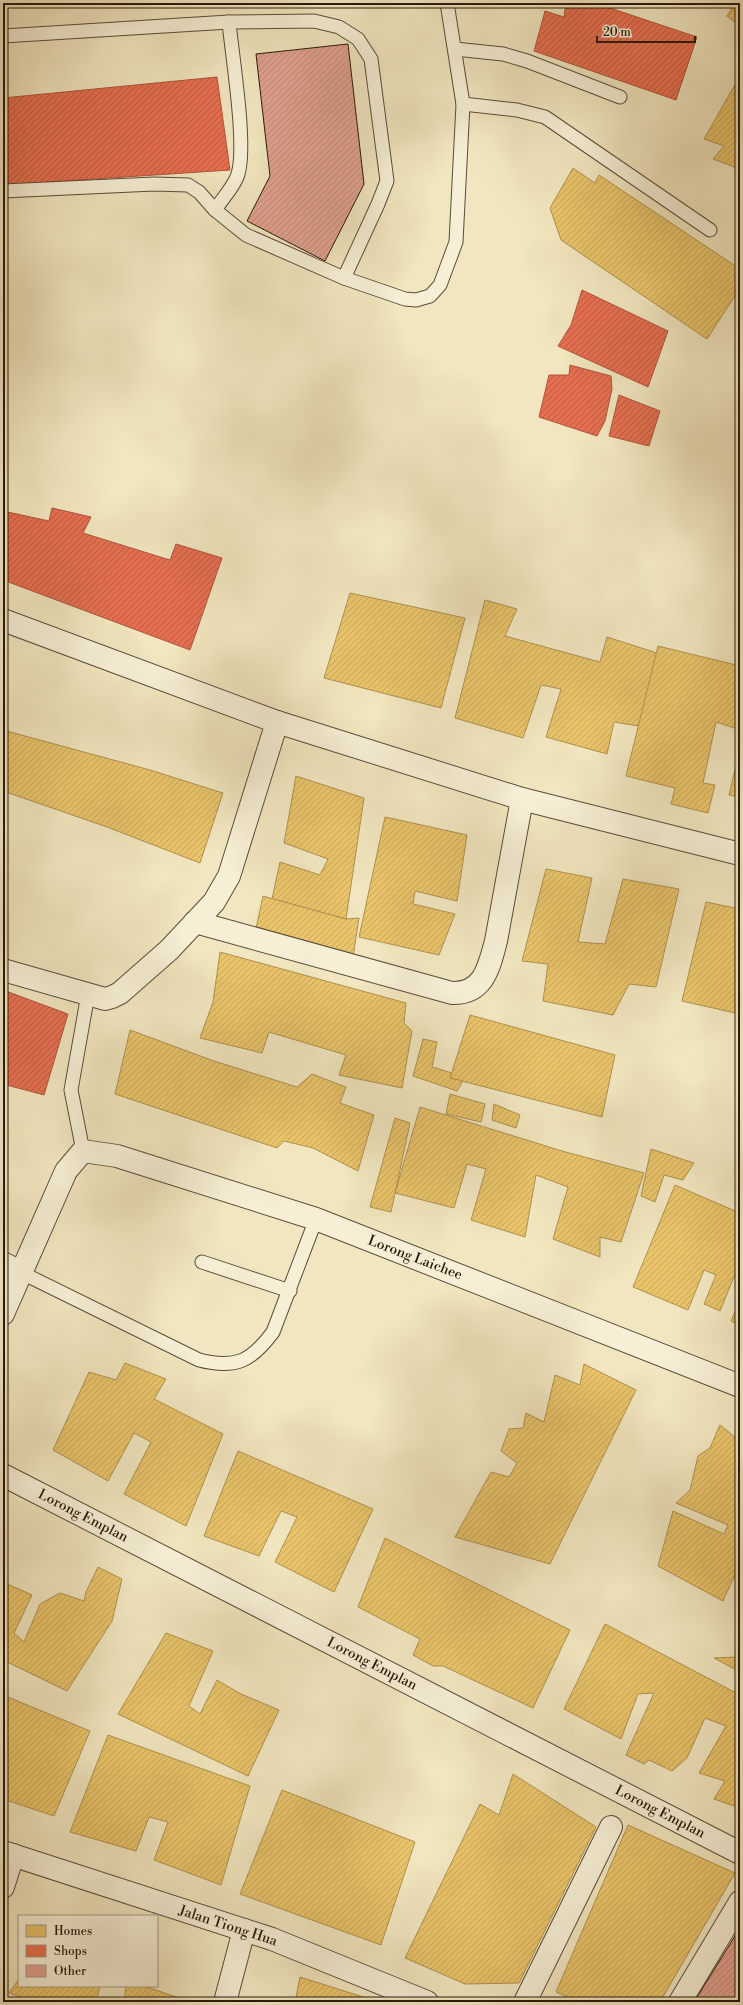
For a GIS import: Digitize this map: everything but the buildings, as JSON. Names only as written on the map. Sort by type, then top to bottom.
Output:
[{"type":"street","points":[[3,620],[277,722],[522,799],[740,854]]},
{"type":"street","points":[[3,970],[105,999],[120,993],[169,950],[214,902],[228,876],[277,722]]},
{"type":"street","points":[[195,922],[452,993],[462,994],[471,991],[484,978],[490,964],[496,941],[522,799]]},
{"type":"street","points":[[3,1314],[66,1171],[83,1151]]},
{"type":"street","name":"Lorong Laichee","points":[[83,1151],[117,1156],[316,1219],[740,1386]]},
{"type":"street","points":[[3,1262],[22,1273]]},
{"type":"street","name":"Lorong Emplan","points":[[3,1475],[740,1853]]},
{"type":"street","points":[[525,2002],[611,1827]]},
{"type":"street","points":[[3,1886],[8,1854]]},
{"type":"street","name":"Jalan Tiong Hua","points":[[8,1854],[279,1942],[427,2002]]},
{"type":"street","points":[[680,2002],[740,1902]]},
{"type":"street","points":[[225,2002],[244,1930]]},
{"type":"lane","points":[[3,191],[154,184],[188,185],[199,192],[215,210],[246,235],[344,278],[410,299],[430,296],[440,285],[456,242],[463,104],[447,3]]},
{"type":"lane","points":[[3,36],[229,22],[314,21],[339,27],[358,39],[371,59],[387,181],[344,278]]},
{"type":"lane","points":[[215,210],[237,176],[240,156],[240,134],[229,22]]},
{"type":"lane","points":[[455,49],[503,54],[527,60],[620,97]]},
{"type":"lane","points":[[463,104],[517,110],[545,117],[710,230]]},
{"type":"lane","points":[[83,1151],[71,1090],[88,994]]},
{"type":"lane","points":[[22,1273],[199,1360],[218,1365],[240,1360],[252,1355],[261,1348],[272,1332],[290,1291],[316,1219]]},
{"type":"lane","points":[[202,1262],[290,1291]]}]
